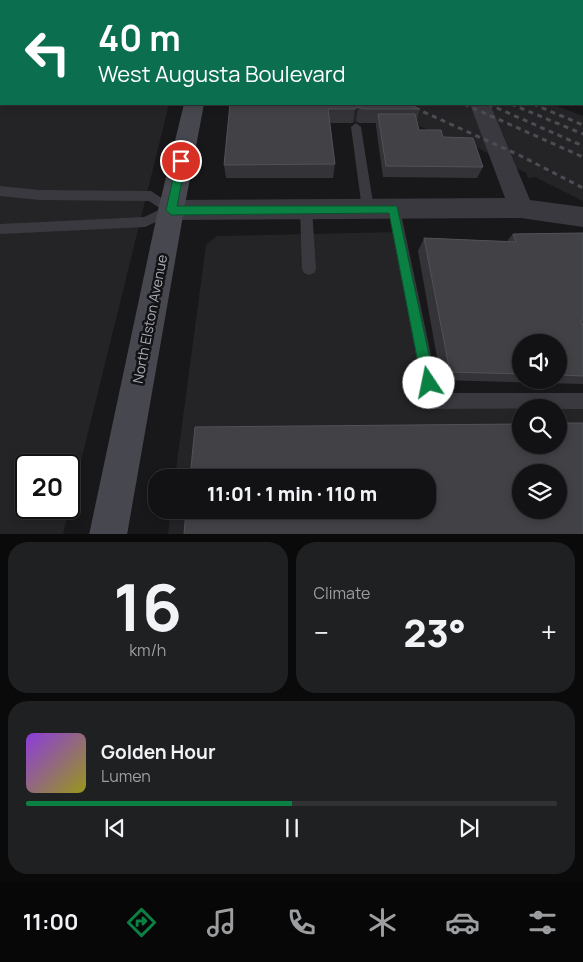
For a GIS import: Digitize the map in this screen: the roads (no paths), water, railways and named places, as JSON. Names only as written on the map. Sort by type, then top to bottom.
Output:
[{"type":"main road","name":"North Elston Avenue","points":[[108,534],[171,210],[194,105]]},
{"type":"street","points":[[480,105],[521,208]]},
{"type":"street","points":[[521,208],[572,198],[583,198]]},
{"type":"street","points":[[171,210],[521,208],[583,217]]},
{"type":"lane","points":[[356,127],[368,209]]},
{"type":"lane","points":[[0,191],[39,196],[151,196],[171,210]]},
{"type":"lane","points":[[0,201],[39,196]]},
{"type":"lane","points":[[306,209],[309,269]]},
{"type":"lane","points":[[394,209],[432,401],[583,401]]},
{"type":"lane","points":[[0,229],[144,222],[171,210]]},
{"type":"railway","points":[[408,105],[519,155],[583,188]]},
{"type":"railway","points":[[466,105],[583,157]]},
{"type":"railway","points":[[490,105],[583,146]]},
{"type":"railway","points":[[513,105],[583,134]]},
{"type":"railway","points":[[535,105],[583,125]]}]
